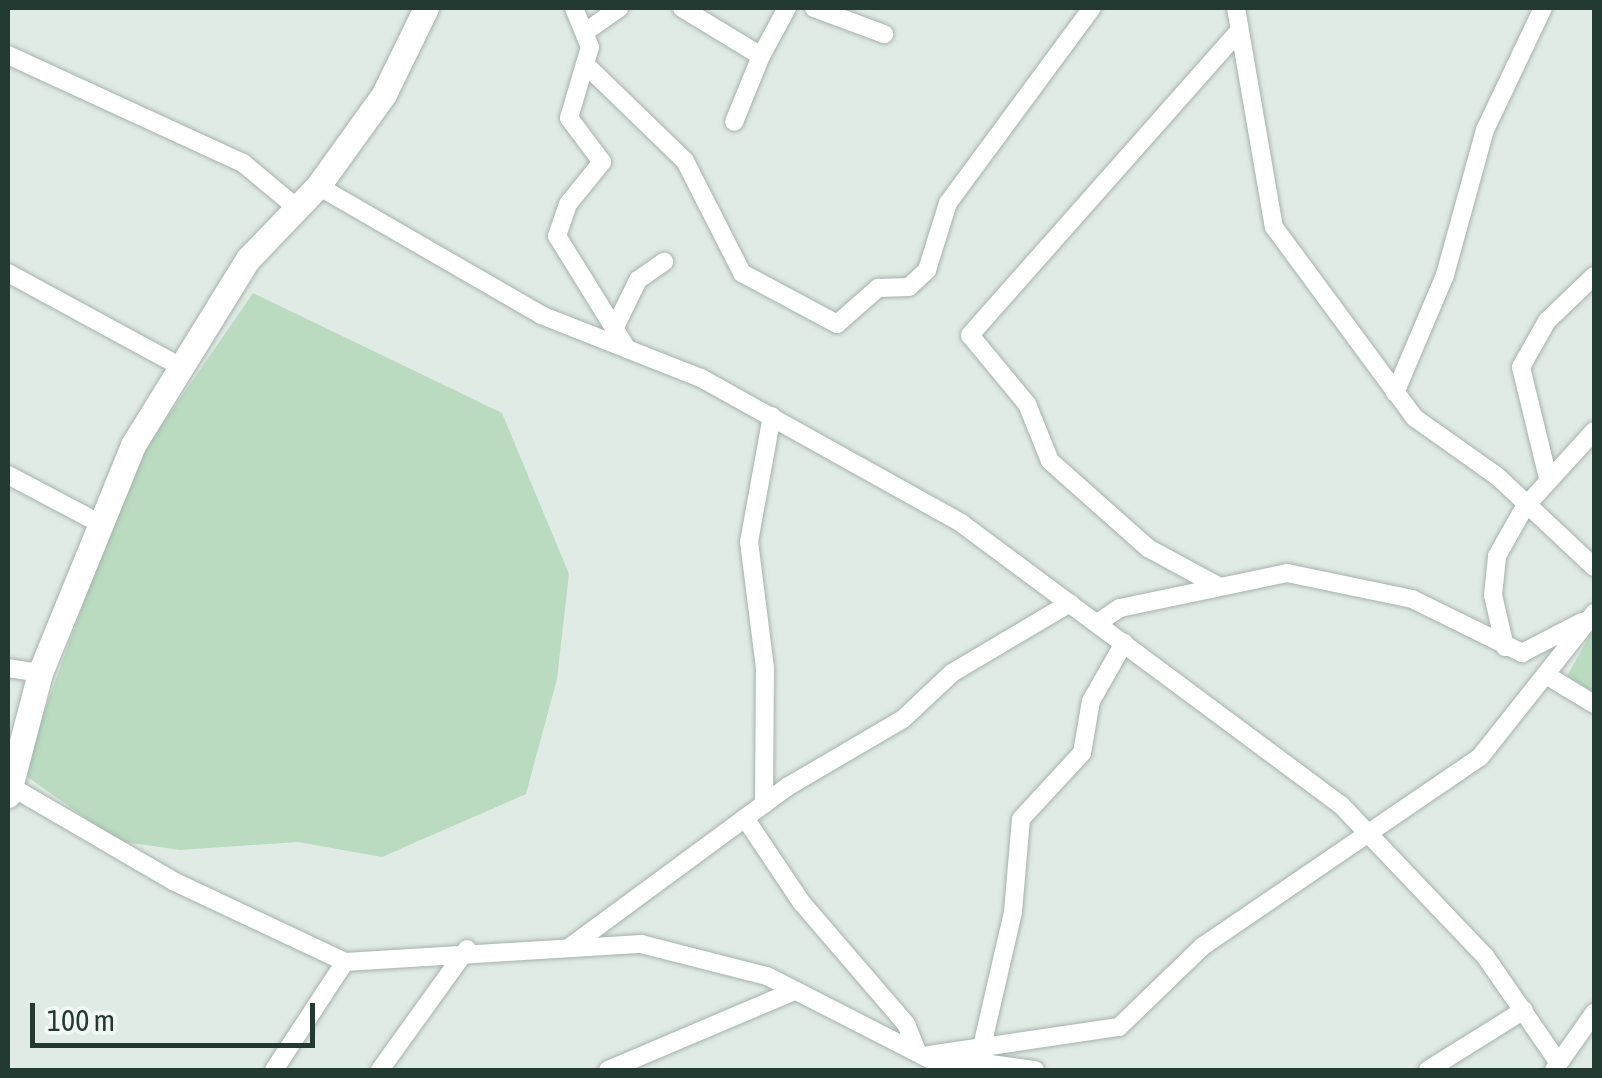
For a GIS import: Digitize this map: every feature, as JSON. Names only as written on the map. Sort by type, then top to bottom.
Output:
[{"type":"street","points":[[426,8],[384,94],[318,186],[248,259],[179,366],[100,524],[40,673],[9,790],[173,881],[345,962],[467,948],[678,949],[792,992],[951,1070]]},
{"type":"street","points":[[574,8],[588,30],[585,64],[570,118],[602,162],[568,204],[558,236],[626,349]]},
{"type":"street","points":[[588,30],[619,8]]},
{"type":"street","points":[[682,8],[761,56]]},
{"type":"street","points":[[734,122],[761,56],[787,8]]},
{"type":"street","points":[[814,8],[884,34]]},
{"type":"street","points":[[585,64],[685,161],[742,273],[838,324],[878,288],[909,287],[927,270],[948,203],[1092,8]]},
{"type":"street","points":[[1236,8],[1237,33],[1262,145],[1263,204],[1394,393],[1594,567]]},
{"type":"street","points":[[1394,393],[1445,275],[1486,130],[1543,8]]},
{"type":"street","points":[[1218,586],[1148,548],[1050,461],[1027,404],[970,335],[1237,33]]},
{"type":"street","points":[[8,55],[243,163],[298,208]]},
{"type":"street","points":[[318,186],[541,315],[772,416],[932,504],[1099,622],[1372,834],[1524,1010],[1556,1066],[1594,1013]]},
{"type":"street","points":[[614,329],[638,280],[664,262]]},
{"type":"street","points":[[8,273],[179,366]]},
{"type":"street","points":[[1548,478],[1521,366],[1547,321],[1594,276]]},
{"type":"street","points":[[764,804],[765,668],[750,542],[772,416]]},
{"type":"street","points":[[1506,647],[1492,575],[1524,508],[1594,431]]},
{"type":"street","points":[[8,475],[100,524]]},
{"type":"street","points":[[922,1053],[983,1042],[1048,1044],[1118,1027],[1203,946],[1480,757],[1551,678],[1594,612],[1536,652],[1506,647],[1412,599],[1346,580],[1286,573],[1120,608],[1099,622]]},
{"type":"street","points":[[570,948],[764,804],[1070,603]]},
{"type":"street","points":[[983,1042],[1013,912],[1021,819],[1082,753],[1099,680],[1124,642]]},
{"type":"street","points":[[8,668],[40,673]]},
{"type":"street","points":[[1551,678],[1594,704]]},
{"type":"street","points":[[745,818],[802,903],[906,1024],[922,1053]]},
{"type":"street","points":[[380,1070],[467,948]]},
{"type":"street","points":[[274,1070],[345,962]]},
{"type":"street","points":[[608,1070],[792,992]]},
{"type":"street","points":[[1428,1070],[1524,1010]]},
{"type":"street","points":[[922,1053],[1035,1070]]},
{"type":"green space","points":[[253,293],[502,413],[569,574],[557,679],[526,794],[382,857],[298,842],[180,850],[118,841],[22,773],[133,467]]},
{"type":"green space","points":[[1594,628],[1594,693],[1567,676]]}]
